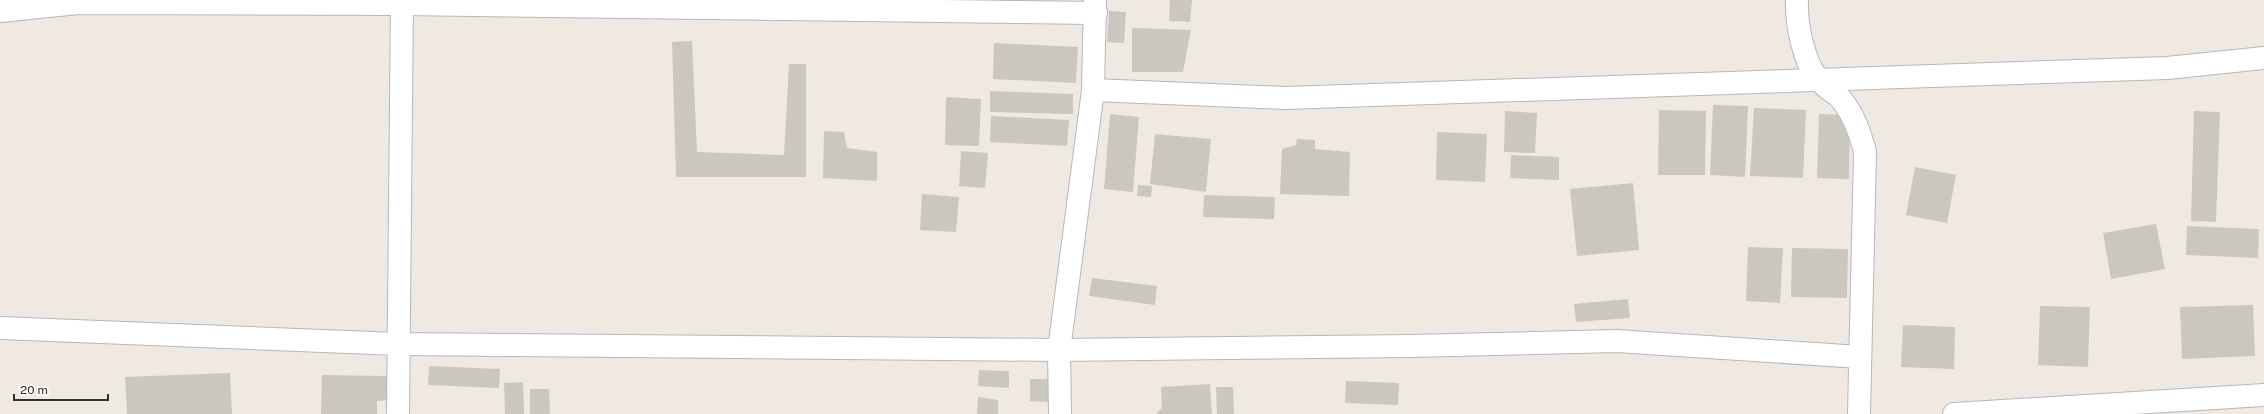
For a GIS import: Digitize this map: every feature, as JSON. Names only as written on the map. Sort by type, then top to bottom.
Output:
[{"type":"street","points":[[1797,0],[1796,20],[1804,50],[1818,78],[1841,99],[1858,127],[1865,152],[1859,414]]},
{"type":"street","points":[[398,414],[402,2]]},
{"type":"street","points":[[0,11],[78,3],[402,2],[1096,7],[1093,90],[1059,350],[1060,414]]},
{"type":"street","points":[[1093,90],[1286,98],[1818,78],[2167,68],[2264,58]]},
{"type":"street","points":[[0,328],[398,344],[1059,350],[1411,346],[1617,341],[1860,357]]},
{"type":"street","points":[[1954,414],[2264,395]]},
{"type":"building","points":[[1170,0],[1192,0],[1190,22],[1169,21]]},
{"type":"building","points":[[1109,11],[1126,12],[1124,43],[1107,42]]},
{"type":"building","points":[[1132,28],[1191,30],[1183,72],[1132,72]]},
{"type":"building","points":[[692,41],[697,152],[784,155],[789,64],[806,64],[806,177],[676,177],[672,42]]},
{"type":"building","points":[[994,43],[1078,47],[1076,83],[993,79]]},
{"type":"building","points":[[990,91],[1073,94],[1073,114],[990,112]]},
{"type":"building","points":[[946,97],[981,99],[979,146],[945,145]]},
{"type":"building","points":[[1713,105],[1748,106],[1745,177],[1710,175]]},
{"type":"building","points":[[1754,108],[1806,110],[1803,178],[1750,176]]},
{"type":"building","points":[[1659,110],[1706,111],[1705,175],[1658,175]]},
{"type":"building","points":[[1505,111],[1537,113],[1535,153],[1504,152]]},
{"type":"building","points":[[2194,111],[2220,112],[2216,222],[2191,221]]},
{"type":"building","points":[[1110,114],[1139,117],[1133,192],[1104,189]]},
{"type":"building","points":[[1819,114],[1850,115],[1849,179],[1817,178]]},
{"type":"building","points":[[991,116],[1069,120],[1067,146],[990,142]]},
{"type":"building","points":[[824,131],[844,132],[847,148],[877,152],[877,181],[823,178]]},
{"type":"building","points":[[1437,132],[1487,134],[1485,182],[1436,180]]},
{"type":"building","points":[[1155,134],[1211,139],[1206,192],[1150,184]]},
{"type":"building","points":[[1297,139],[1315,140],[1315,149],[1350,152],[1349,196],[1280,194],[1282,149],[1296,145]]},
{"type":"building","points":[[961,151],[988,153],[985,188],[959,186]]},
{"type":"building","points":[[1511,155],[1559,157],[1559,180],[1510,178]]},
{"type":"building","points":[[1915,167],[1956,175],[1947,223],[1906,215]]},
{"type":"building","points":[[1633,183],[1639,250],[1577,256],[1570,189]]},
{"type":"building","points":[[1138,185],[1152,186],[1151,197],[1137,196]]},
{"type":"building","points":[[922,194],[959,197],[956,232],[920,230]]},
{"type":"building","points":[[1204,195],[1275,197],[1274,219],[1203,217]]},
{"type":"building","points":[[2156,224],[2165,269],[2111,279],[2103,233]]},
{"type":"building","points":[[2187,226],[2259,229],[2258,258],[2186,255]]},
{"type":"building","points":[[1748,247],[1783,248],[1780,303],[1746,301]]},
{"type":"building","points":[[1792,248],[1848,249],[1847,298],[1791,297]]},
{"type":"building","points":[[1092,278],[1157,286],[1155,305],[1089,296]]},
{"type":"building","points":[[1628,299],[1630,318],[1576,322],[1574,304]]},
{"type":"building","points":[[2253,305],[2255,356],[2182,359],[2180,307]]},
{"type":"building","points":[[2040,306],[2090,307],[2088,367],[2038,365]]},
{"type":"building","points":[[1903,325],[1955,327],[1954,369],[1901,367]]},
{"type":"building","points":[[429,366],[500,369],[499,388],[428,385]]},
{"type":"building","points":[[979,370],[1009,371],[1009,388],[978,386]]},
{"type":"building","points":[[230,373],[232,414],[127,414],[125,377]]},
{"type":"building","points":[[322,375],[389,376],[389,400],[377,401],[377,414],[321,414]]},
{"type":"building","points":[[1030,379],[1049,379],[1049,402],[1030,401]]},
{"type":"building","points":[[1346,381],[1399,383],[1398,405],[1345,403]]},
{"type":"building","points":[[523,382],[524,414],[505,414],[504,383]]},
{"type":"building","points":[[1210,384],[1212,414],[1156,414],[1162,408],[1161,387]]},
{"type":"building","points":[[1216,387],[1233,387],[1234,414],[1217,414]]},
{"type":"building","points":[[530,389],[549,389],[550,414],[530,414]]},
{"type":"building","points":[[978,397],[998,400],[998,414],[977,414]]}]
